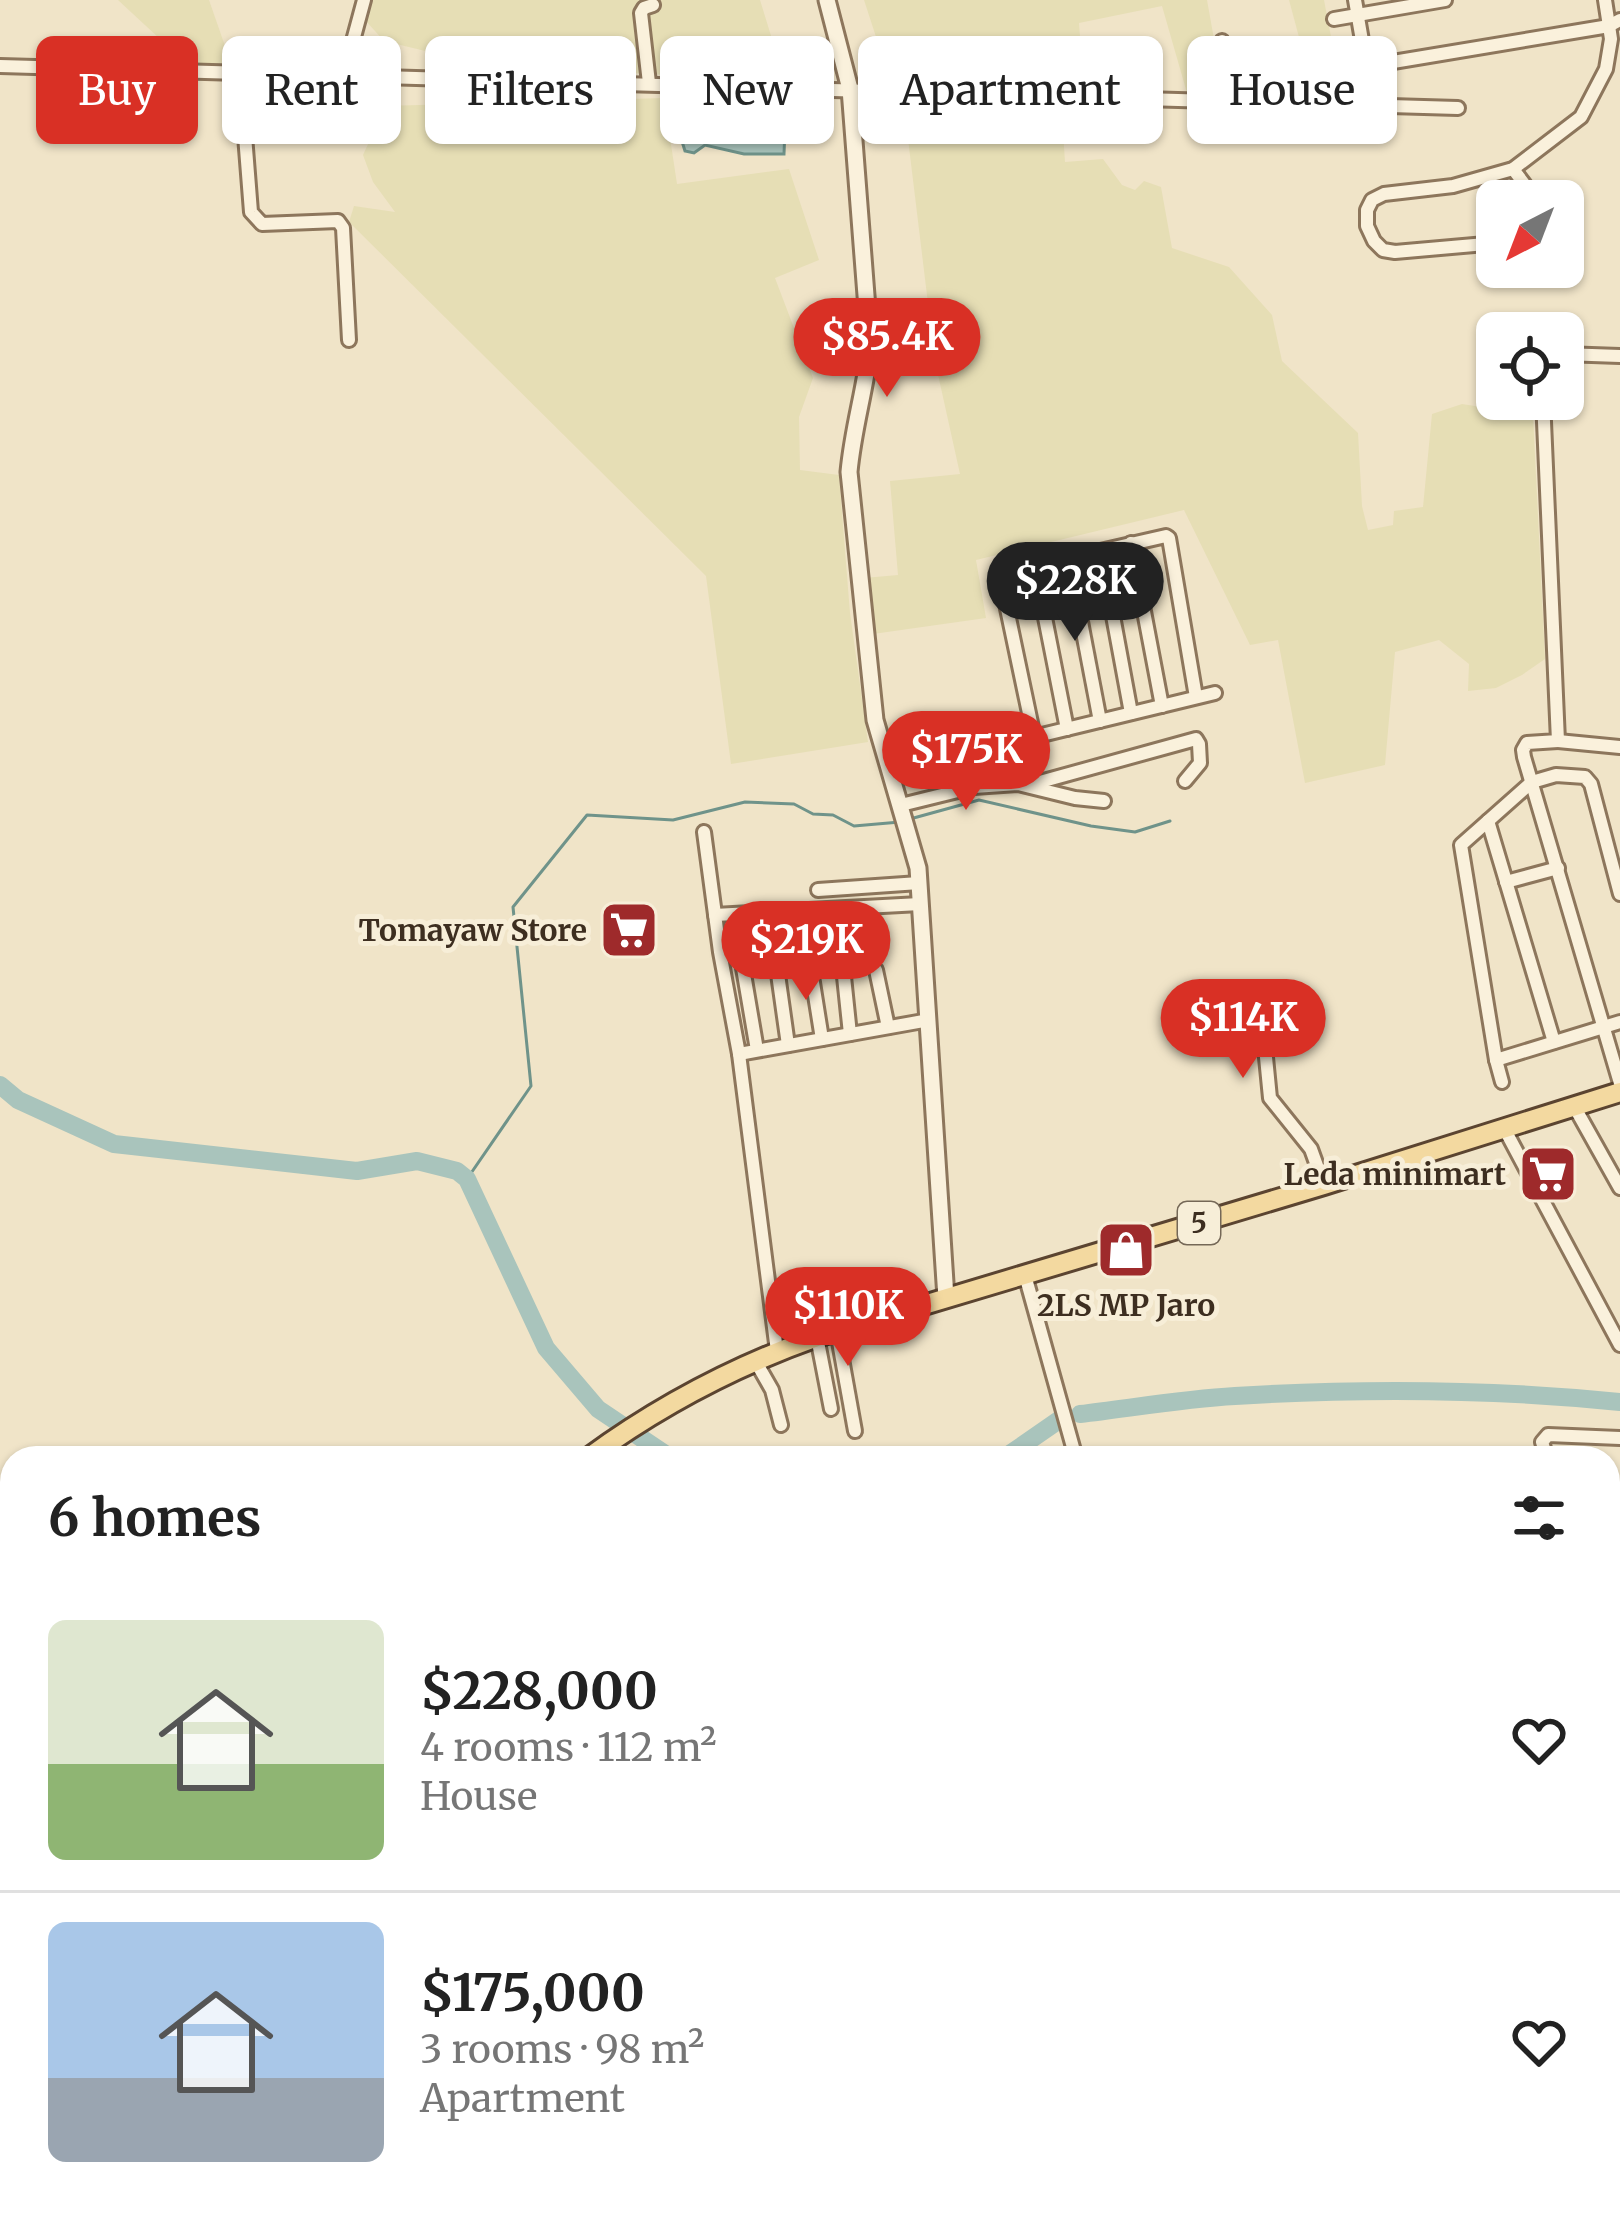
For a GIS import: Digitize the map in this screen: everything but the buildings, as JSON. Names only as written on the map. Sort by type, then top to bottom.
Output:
[{"type":"main road","name":"5","points":[[605,1446],[688,1392],[777,1351],[1324,1185],[1620,1087]]},
{"type":"street","points":[[354,36],[364,0]]},
{"type":"street","points":[[827,0],[850,89],[870,347],[849,472],[875,720],[911,836],[920,883],[946,1298]]},
{"type":"street","points":[[1355,0],[1364,52],[1375,65],[1614,23]]},
{"type":"street","points":[[1334,19],[1445,0]]},
{"type":"street","points":[[1476,245],[1383,250],[1367,226],[1367,210],[1372,200],[1384,194],[1453,186],[1513,170],[1581,117],[1606,69],[1614,23],[1605,0]]},
{"type":"street","points":[[649,83],[641,14],[653,4]]},
{"type":"street","points":[[0,66],[222,72]]},
{"type":"street","points":[[401,76],[1187,99]]},
{"type":"street","points":[[1397,106],[1458,108]]},
{"type":"street","points":[[245,144],[251,212],[256,220],[262,224],[338,221],[343,228],[349,340]]},
{"type":"street","points":[[1513,170],[1521,180]]},
{"type":"street","points":[[1584,355],[1620,356]]},
{"type":"street","points":[[1544,420],[1558,741]]},
{"type":"street","points":[[1034,737],[1001,580],[1004,573],[1169,538],[1196,698]]},
{"type":"street","points":[[1131,543],[1162,706]]},
{"type":"street","points":[[1101,551],[1131,713]]},
{"type":"street","points":[[1070,559],[1100,721]]},
{"type":"street","points":[[1035,567],[1067,729]]},
{"type":"street","points":[[890,773],[971,760],[1034,737],[1215,693]]},
{"type":"street","points":[[903,808],[974,787],[1029,785],[1196,739],[1200,763],[1185,781]]},
{"type":"street","points":[[1620,747],[1558,741],[1524,747],[1620,1087]]},
{"type":"street","points":[[1502,1082],[1460,848],[1532,782],[1556,775],[1585,777],[1620,894]]},
{"type":"street","points":[[1029,785],[1104,801]]},
{"type":"street","points":[[1488,820],[1554,1042]]},
{"type":"street","points":[[704,832],[739,1054],[777,1351]]},
{"type":"street","points":[[1507,882],[1558,868]]},
{"type":"street","points":[[818,890],[920,883]]},
{"type":"street","points":[[715,915],[920,904]]},
{"type":"street","points":[[743,968],[758,1050]]},
{"type":"street","points":[[777,968],[788,1045]]},
{"type":"street","points":[[843,968],[850,1034]]},
{"type":"street","points":[[811,970],[823,1039]]},
{"type":"street","points":[[876,970],[888,1027]]},
{"type":"street","points":[[739,1054],[929,1020]]},
{"type":"street","points":[[1496,1060],[1620,1022]]},
{"type":"street","points":[[1263,1027],[1270,1099],[1310,1149],[1324,1185]]},
{"type":"street","points":[[1574,1106],[1616,1170],[1620,1188]]},
{"type":"street","points":[[1504,1128],[1620,1346]]},
{"type":"street","points":[[1025,1274],[1073,1446]]},
{"type":"street","points":[[827,1334],[831,1409]]},
{"type":"street","points":[[827,1334],[855,1431]]},
{"type":"street","points":[[756,1362],[772,1390],[782,1425]]},
{"type":"street","points":[[1543,1446],[1548,1435],[1620,1438]]},
{"type":"shaded area","points":[[118,0],[209,0],[222,37],[222,66],[198,64],[198,36],[157,36]]},
{"type":"shaded area","points":[[373,0],[760,0],[771,36],[660,36],[660,74],[636,73],[636,36],[425,36],[425,51],[401,45],[401,36],[379,36],[365,20]]},
{"type":"shaded area","points":[[864,0],[1207,0],[1213,36],[1187,36],[1187,93],[1162,6],[1079,23],[1080,36],[876,36]]},
{"type":"shaded area","points":[[1289,0],[1324,0],[1331,36],[1299,36]]},
{"type":"shaded area","points":[[660,98],[660,144],[671,144],[677,184],[789,169],[819,260],[775,278],[813,378],[799,417],[800,470],[839,475],[850,613],[868,742],[731,764],[706,576],[349,222],[354,206],[395,212],[373,182],[363,155],[368,144],[401,144],[401,105],[425,105],[425,144],[636,144],[636,99]]},
{"type":"shaded area","points":[[909,144],[1064,144],[1065,162],[1103,159],[1122,185],[1135,190],[1144,181],[1161,187],[1172,248],[1229,267],[1272,315],[1282,361],[1358,433],[1368,530],[1393,525],[1394,511],[1423,507],[1432,414],[1462,404],[1476,406],[1476,420],[1533,420],[1545,659],[1496,688],[1468,691],[1469,664],[1439,640],[1395,652],[1385,765],[1305,783],[1278,640],[1250,645],[1184,510],[976,560],[986,618],[873,634],[864,578],[898,575],[890,481],[960,474],[935,361]]},
{"type":"water","points":[[683,144],[784,144],[784,154],[744,154],[705,145],[694,153],[685,151]]},
{"type":"waterway","points":[[910,819],[979,800],[1135,832],[1170,821]]},
{"type":"waterway","points":[[467,1179],[531,1086],[513,907],[587,815],[673,820],[745,802],[794,804],[854,826],[900,822]]},
{"type":"waterway","points":[[0,1085],[18,1100],[114,1144],[357,1171],[417,1161],[457,1171],[467,1179],[546,1348],[598,1409],[653,1446]]},
{"type":"waterway","points":[[1080,1414],[1216,1397],[1331,1392],[1476,1392],[1620,1402]]},
{"type":"waterway","points":[[1021,1446],[1059,1420]]},
{"type":"place","name":"Tomayaw Store","points":[[629,930]]},
{"type":"place","name":"Leda minimart","points":[[1548,1174]]},
{"type":"place","name":"2LS MP Jaro","points":[[1126,1250]]}]
